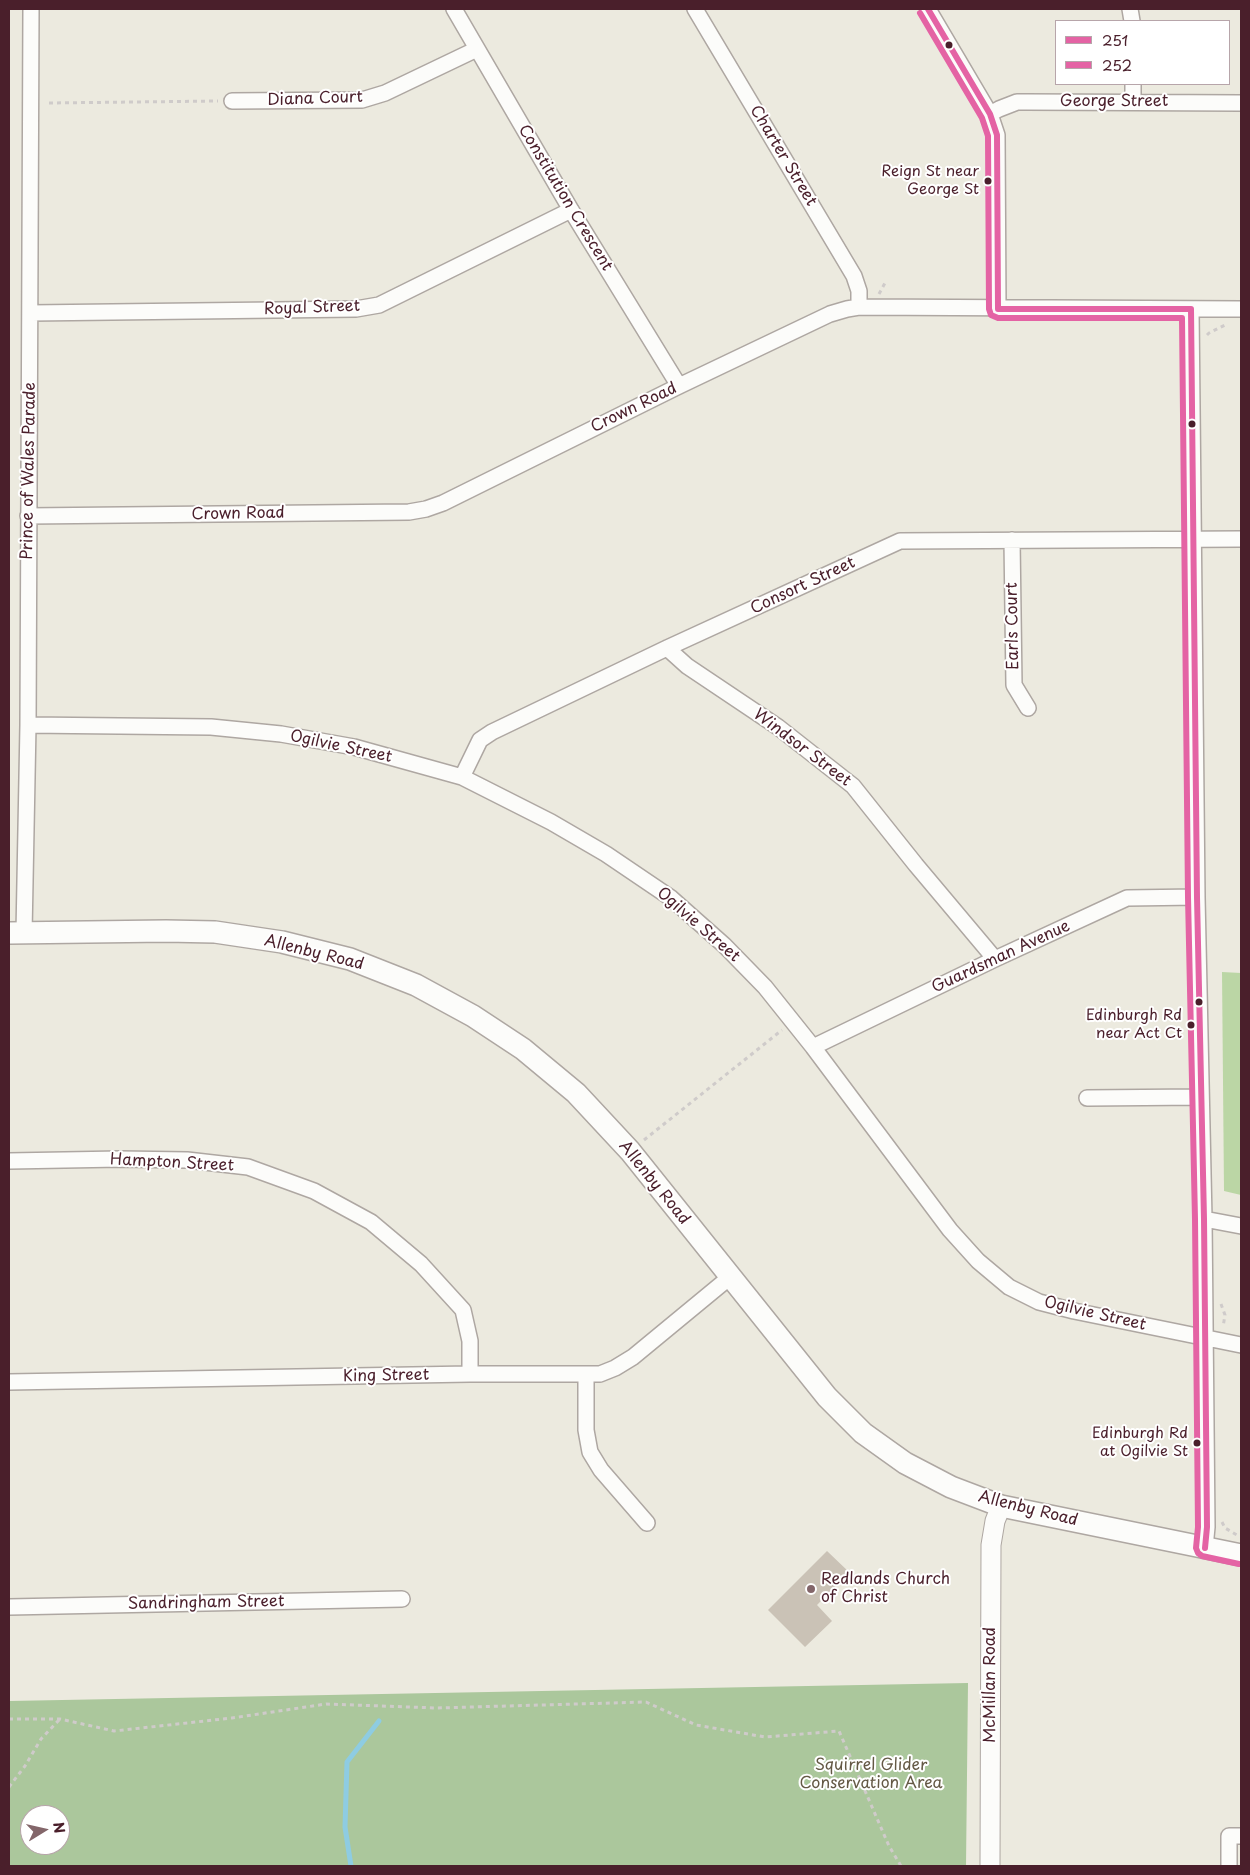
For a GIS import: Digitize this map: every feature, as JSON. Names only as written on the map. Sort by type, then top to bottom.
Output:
[{"type":"main road","name":"Allenby Road","points":[[17,933],[215,932],[282,942],[350,959],[416,985],[473,1016],[524,1049],[576,1093],[630,1151],[827,1398],[863,1433],[905,1464],[951,1487],[1002,1506],[1241,1555]]},
{"type":"street","name":"Prince of Wales Parade","points":[[17,933],[28,725],[31,9]]},
{"type":"street","name":"Constitution Crescent","points":[[454,9],[571,210],[679,386]]},
{"type":"street","name":"Charter Street","points":[[695,9],[854,276],[859,291],[859,307]]},
{"type":"street","points":[[928,9],[990,114],[998,135],[998,308]]},
{"type":"street","name":"Diana Court","points":[[232,101],[362,100],[386,93],[477,49]]},
{"type":"street","points":[[1133,85],[1133,102]]},
{"type":"street","name":"George Street","points":[[990,114],[1017,102],[1241,103]]},
{"type":"street","name":"Royal Street","points":[[31,313],[356,309],[379,304],[571,210]]},
{"type":"street","name":"Crown Road","points":[[28,516],[409,512],[426,509],[443,503],[679,386],[830,314],[859,307],[1241,309]]},
{"type":"street","points":[[1191,309],[1197,897],[1204,1218],[1207,1520],[1205,1548]]},
{"type":"street","name":"Consort Street","points":[[462,777],[480,740],[492,732],[900,541],[1241,539]]},
{"type":"street","name":"Earls Court","points":[[1012,540],[1014,685],[1028,708]]},
{"type":"street","name":"Windsor Street","points":[[668,648],[687,666],[778,728],[853,786],[995,959]]},
{"type":"street","name":"Ogilvie Street","points":[[28,725],[211,727],[282,734],[354,747],[462,777],[551,822],[606,854],[671,898],[724,945],[765,987],[813,1047],[950,1230],[978,1261],[1009,1286],[1040,1302],[1074,1311],[1241,1345]]},
{"type":"street","name":"Guardsman Avenue","points":[[813,1047],[1127,898],[1197,897]]},
{"type":"street","points":[[1087,1098],[1200,1097]]},
{"type":"street","name":"Hampton Street","points":[[9,1161],[187,1160],[248,1167],[314,1191],[371,1222],[422,1264],[463,1310],[470,1341],[470,1374]]},
{"type":"street","points":[[1204,1218],[1241,1226]]},
{"type":"street","name":"King Street","points":[[9,1382],[470,1374],[600,1374],[615,1368],[632,1357],[730,1278]]},
{"type":"street","points":[[586,1375],[586,1430],[590,1452],[610,1482],[647,1523]]},
{"type":"street","name":"McMillan Road","points":[[990,1866],[991,1545],[995,1522],[1002,1506]]},
{"type":"street","name":"Sandringham Street","points":[[9,1607],[402,1599]]},
{"type":"street","points":[[1229,1866],[1235,1836]]},
{"type":"path","points":[[49,104],[232,101]]},
{"type":"path","points":[[879,294],[886,282]]},
{"type":"path","points":[[630,1151],[792,1022]]},
{"type":"path","points":[[9,1719],[60,1719],[114,1731],[232,1718],[326,1704],[437,1708],[646,1702],[696,1725],[765,1737],[839,1731],[889,1846],[901,1866]]},
{"type":"path","points":[[9,1787],[26,1766],[41,1739],[60,1719]]},
{"type":"green space","points":[[1222,972],[1241,973],[1241,1195],[1224,1191]]},
{"type":"green space","name":"Squirrel Glider Conservation Area","points":[[968,1683],[966,1866],[9,1866],[9,1701]]},
{"type":"building","name":"Redlands Church of Christ","points":[[827,1551],[849,1572],[817,1605],[832,1621],[805,1647],[768,1610]]},
{"type":"waterway","points":[[351,1866],[345,1827],[347,1762],[379,1721]]},
{"type":"transit line","name":"251","points":[[928,9],[990,114],[997,135],[998,309]]},
{"type":"transit line","name":"252","points":[[920,13],[982,118],[988,136],[989,309],[991,315],[998,318],[1182,318],[1188,897],[1195,1219],[1198,1527],[1196,1548],[1202,1556],[1239,1564]]},
{"type":"transit line","name":"251","points":[[998,309],[1191,309]]},
{"type":"transit line","name":"251","points":[[1191,309],[1197,897],[1204,1219],[1207,1527],[1205,1548]]},
{"type":"place","name":"Reign St near George St","points":[[988,181]]},
{"type":"place","name":"Edinburgh Rd near Act Ct","points":[[1191,1025]]},
{"type":"place","name":"Edinburgh Rd at Ogilvie St","points":[[1197,1443]]},
{"type":"place","name":"Redlands Church of Christ","points":[[811,1589]]}]
